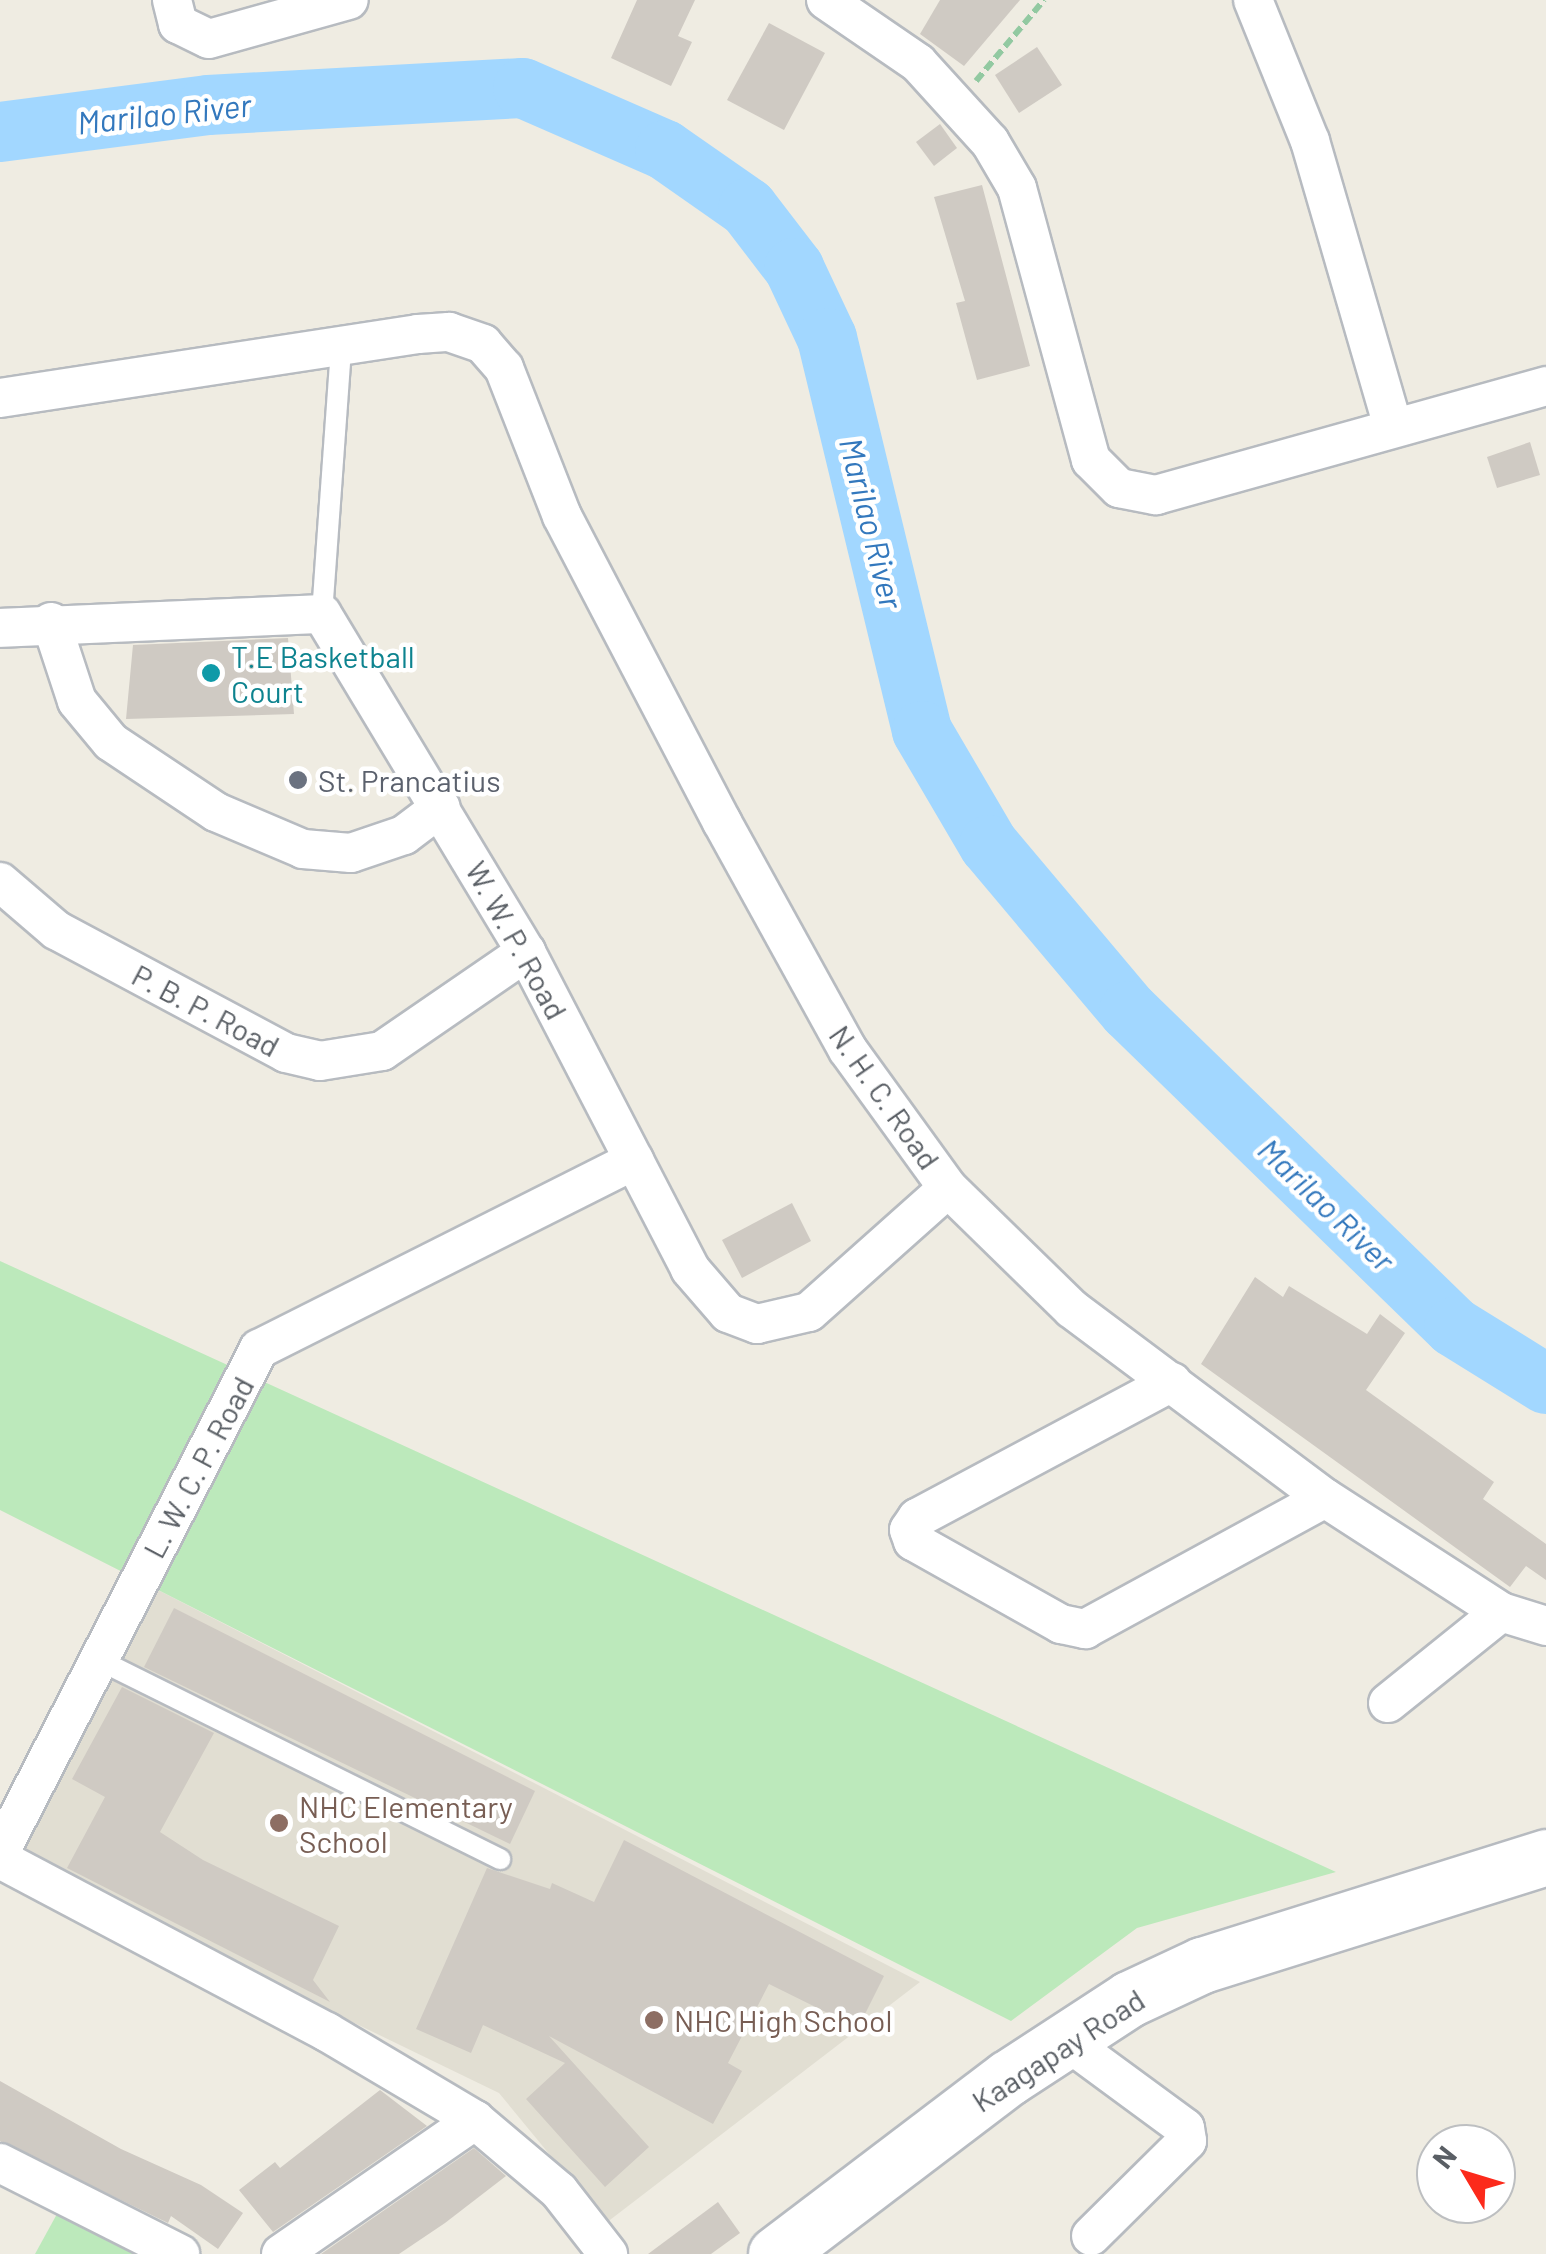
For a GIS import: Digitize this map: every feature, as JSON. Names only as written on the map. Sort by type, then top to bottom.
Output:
[{"type":"street","points":[[172,0],[178,24],[210,39],[349,0]]},
{"type":"street","points":[[826,0],[918,63],[966,111],[1017,188],[1092,460],[1119,488],[1156,495],[1546,386]]},
{"type":"street","points":[[1253,0],[1310,142],[1393,426]]},
{"type":"street","name":"N. H. C. Road","points":[[341,346],[449,332],[483,344],[504,368],[562,516],[722,822],[848,1050],[948,1188],[1072,1308],[1325,1498],[1501,1612],[1546,1626]]},
{"type":"street","points":[[0,398],[341,346]]},
{"type":"street","points":[[0,628],[51,622],[322,614]]},
{"type":"street","name":"W. W. P. Road","points":[[322,614],[526,952],[706,1294],[728,1313],[757,1324],[782,1322],[835,1295],[948,1188]]},
{"type":"street","points":[[51,622],[77,700],[111,742],[216,812],[303,849],[351,852],[404,835],[440,806]]},
{"type":"street","name":"P. B. P. Road","points":[[0,882],[56,930],[286,1053],[320,1061],[382,1051],[526,952]]},
{"type":"street","name":"L. W. C. P. Road","points":[[0,1855],[259,1349],[634,1160]]},
{"type":"street","points":[[1172,1382],[917,1518],[909,1530],[913,1540],[1060,1624],[1085,1629],[1325,1498]]},
{"type":"street","points":[[1388,1702],[1501,1612]]},
{"type":"street","points":[[0,1855],[342,2041],[475,2120],[547,2178],[608,2254]]},
{"type":"street","name":"Kaagapay Road","points":[[776,2254],[1008,2078],[1129,1999],[1202,1965],[1546,1857]]},
{"type":"street","points":[[1068,2042],[1185,2128],[1187,2141],[1091,2236]]},
{"type":"street","points":[[281,2254],[475,2120]]},
{"type":"street","points":[[0,2163],[180,2254]]},
{"type":"lane","points":[[322,614],[341,346]]},
{"type":"lane","points":[[99,1660],[500,1859]]},
{"type":"path","points":[[966,111],[977,80],[1044,0]]},
{"type":"shaded area","points":[[152,1587],[920,1982],[606,2223],[499,2093],[16,1859]]},
{"type":"green space","points":[[0,1261],[1336,1872],[1137,1928],[1011,2021],[0,1510]]},
{"type":"green space","points":[[63,2203],[156,2254],[35,2254]]},
{"type":"building","points":[[637,0],[695,0],[678,36],[692,42],[671,86],[611,58]]},
{"type":"building","points":[[940,0],[1020,0],[964,66],[920,34]]},
{"type":"building","points":[[769,23],[825,53],[784,130],[727,100]]},
{"type":"building","points":[[1037,47],[1062,85],[1019,113],[995,75]]},
{"type":"building","points":[[940,124],[957,148],[934,166],[916,142]]},
{"type":"building","points":[[982,185],[1030,366],[977,380],[956,303],[965,301],[934,197]]},
{"type":"building","points":[[1530,442],[1540,475],[1497,488],[1487,457]]},
{"type":"building","name":"T.E Basketball Court","points":[[288,638],[294,714],[126,719],[133,645]]},
{"type":"building","points":[[792,1203],[811,1241],[742,1278],[722,1240]]},
{"type":"building","points":[[1255,1277],[1283,1297],[1289,1286],[1367,1334],[1380,1314],[1405,1333],[1366,1390],[1494,1482],[1483,1499],[1546,1544],[1546,1580],[1526,1566],[1510,1587],[1201,1364]]},
{"type":"building","points":[[174,1608],[535,1791],[510,1844],[144,1667]]},
{"type":"building","points":[[122,1687],[214,1733],[160,1832],[203,1860],[339,1926],[313,1980],[330,2002],[67,1868],[105,1797],[72,1779]]},
{"type":"building","name":"NHC High School","points":[[624,1840],[884,1976],[858,2028],[769,1984],[728,2063],[742,2071],[713,2124],[549,2036],[649,2147],[605,2187],[526,2099],[565,2063],[483,2025],[471,2053],[416,2029],[487,1868],[550,1889],[552,1883],[594,1902]]},
{"type":"building","points":[[0,2081],[121,2149],[201,2185],[243,2213],[218,2249],[171,2216],[168,2223],[0,2141]]},
{"type":"building","points":[[380,2090],[427,2126],[273,2232],[239,2190],[275,2162],[280,2168]]},
{"type":"building","points":[[474,2148],[506,2176],[445,2223],[399,2254],[321,2254]]},
{"type":"building","points":[[718,2202],[740,2233],[711,2254],[648,2254]]},
{"type":"waterway","name":"Marilao River","points":[[0,132],[208,105],[523,88],[665,150],[748,208],[794,268],[827,338],[922,731],[989,845],[1129,1011],[1454,1327],[1546,1384]]},
{"type":"place","name":"T.E Basketball Court","points":[[211,673]]},
{"type":"place","name":"St. Prancatius","points":[[298,780]]},
{"type":"place","name":"NHC Elementary School","points":[[279,1823]]},
{"type":"place","name":"NHC High School","points":[[654,2020]]}]
